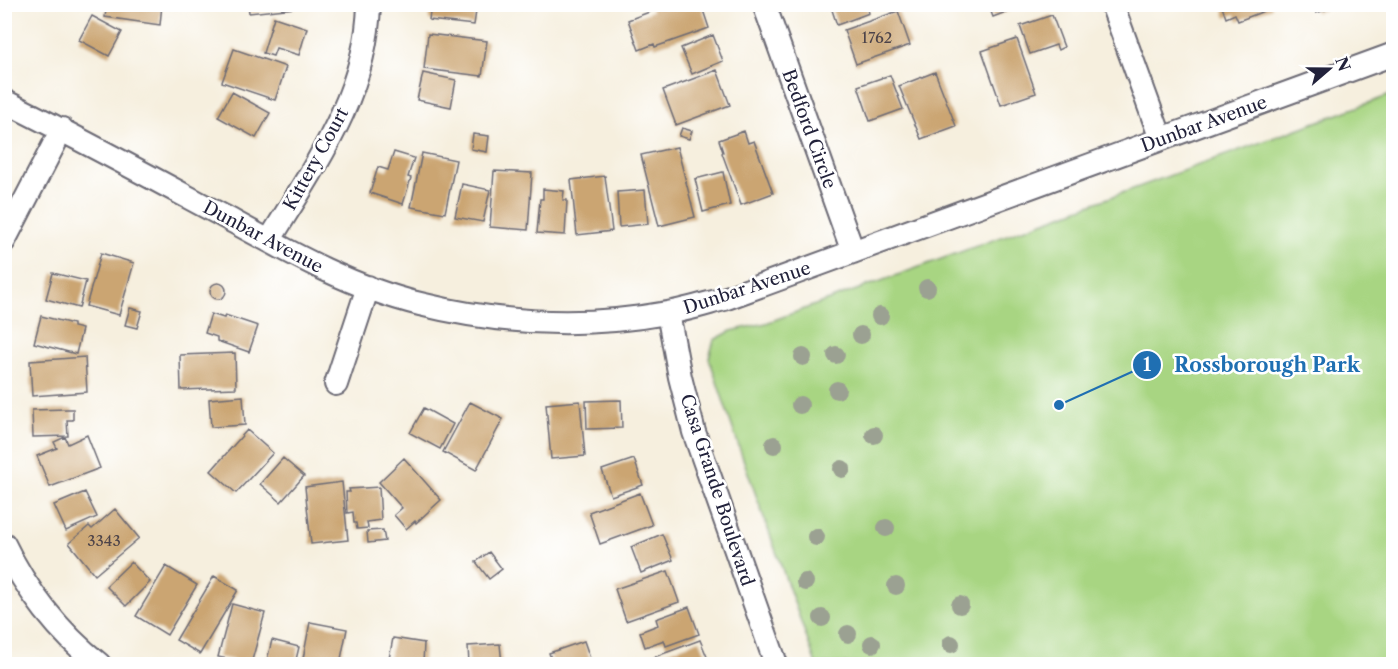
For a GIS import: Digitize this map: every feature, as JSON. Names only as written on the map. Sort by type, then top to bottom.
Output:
[{"type":"street","name":"Kittery Court","points":[[269,241],[342,118],[359,69],[369,18],[369,4]]},
{"type":"street","name":"Bedford Circle","points":[[764,4],[853,252]]},
{"type":"street","points":[[1112,4],[1161,139]]},
{"type":"street","name":"Dunbar Avenue","points":[[4,101],[62,129],[269,241],[353,282],[417,304],[474,316],[532,322],[601,322],[668,313],[724,299],[1394,54]]},
{"type":"street","points":[[4,241],[62,129]]},
{"type":"street","points":[[336,384],[368,287]]},
{"type":"street","name":"Casa Grande Boulevard","points":[[668,313],[680,378],[694,432],[776,664]]},
{"type":"street","points":[[4,544],[43,608],[81,650],[99,664]]},
{"type":"green space","points":[[1393,94],[1393,664],[816,664],[709,358],[714,340],[731,331],[766,323]]},
{"type":"building","points":[[107,4],[162,4],[160,25],[105,17]]},
{"type":"building","points":[[248,4],[304,4],[304,7],[249,13]]},
{"type":"building","points":[[431,4],[477,4],[474,25],[429,20]]},
{"type":"building","points":[[650,4],[701,4],[709,28],[655,47],[654,44],[639,50],[628,20],[652,11]]},
{"type":"building","points":[[830,4],[866,4],[869,13],[837,25]]},
{"type":"building","points":[[988,4],[1024,4],[1024,5],[993,17]]},
{"type":"building","points":[[1221,4],[1271,4],[1272,8],[1238,21],[1235,14],[1226,18]]},
{"type":"building","points":[[1313,4],[1339,4],[1339,5],[1316,13]]},
{"type":"building","points":[[898,11],[910,45],[856,64],[844,30]]},
{"type":"building","points":[[1052,15],[1064,47],[1058,50],[1056,45],[1030,54],[1020,26]]},
{"type":"building","points":[[92,16],[122,32],[109,56],[79,40]]},
{"type":"building","points":[[274,17],[307,28],[299,55],[276,48],[273,56],[263,53]]},
{"type":"building","points":[[428,34],[487,41],[482,76],[424,69]]},
{"type":"building","points":[[713,35],[723,61],[692,74],[681,48]]},
{"type":"building","points":[[1017,39],[1036,93],[1001,105],[982,51]]},
{"type":"building","points":[[234,49],[286,67],[275,100],[222,82]]},
{"type":"building","points":[[717,70],[730,105],[676,125],[663,90]]},
{"type":"building","points":[[935,72],[956,126],[921,139],[899,86]]},
{"type":"building","points":[[423,73],[456,80],[451,107],[417,100]]},
{"type":"building","points":[[890,75],[903,109],[870,121],[858,86]]},
{"type":"building","points":[[232,92],[270,113],[256,138],[218,117]]},
{"type":"building","points":[[682,128],[692,131],[689,139],[679,136]]},
{"type":"building","points":[[744,131],[748,143],[754,141],[773,193],[741,205],[719,140]]},
{"type":"building","points":[[473,134],[489,136],[487,152],[471,149]]},
{"type":"building","points":[[677,147],[695,217],[659,226],[641,155]]},
{"type":"building","points":[[394,152],[414,158],[403,204],[370,193],[378,167],[388,170]]},
{"type":"building","points":[[422,153],[456,160],[445,213],[411,207]]},
{"type":"building","points":[[494,171],[532,173],[528,230],[490,227]]},
{"type":"building","points":[[723,172],[730,205],[703,212],[695,179]]},
{"type":"building","points":[[605,176],[612,231],[577,235],[571,180]]},
{"type":"building","points":[[462,184],[490,190],[483,222],[455,217]]},
{"type":"building","points":[[543,189],[564,191],[563,200],[567,200],[565,235],[537,233]]},
{"type":"building","points":[[645,190],[648,224],[619,227],[617,192]]},
{"type":"building","points":[[101,253],[134,263],[119,315],[86,306]]},
{"type":"building","points":[[53,273],[86,281],[79,308],[46,299]]},
{"type":"building","points":[[218,283],[224,285],[226,291],[224,297],[218,299],[212,297],[210,291],[212,285]]},
{"type":"building","points":[[130,308],[142,311],[137,328],[125,325]]},
{"type":"building","points":[[211,314],[224,318],[225,315],[258,326],[249,352],[217,341],[217,337],[205,333]]},
{"type":"building","points":[[41,316],[73,324],[73,327],[82,329],[76,354],[34,343]]},
{"type":"building","points":[[235,353],[236,388],[181,390],[180,355]]},
{"type":"building","points":[[85,357],[87,392],[32,396],[30,361]]},
{"type":"building","points":[[243,396],[245,425],[211,427],[209,399]]},
{"type":"building","points":[[621,400],[622,428],[587,429],[586,401]]},
{"type":"building","points":[[580,401],[585,456],[551,459],[546,404]]},
{"type":"building","points":[[470,402],[503,419],[476,470],[443,452]]},
{"type":"building","points":[[424,408],[453,424],[440,449],[410,433]]},
{"type":"building","points":[[73,409],[73,420],[67,420],[68,436],[33,437],[32,410]]},
{"type":"building","points":[[247,430],[273,453],[236,493],[211,471]]},
{"type":"building","points":[[87,435],[100,468],[50,487],[37,456],[57,448],[54,442],[65,437],[68,444]]},
{"type":"building","points":[[283,458],[304,476],[281,502],[260,484]]},
{"type":"building","points":[[404,458],[441,500],[406,529],[394,515],[402,508],[379,482]]},
{"type":"building","points":[[634,459],[643,485],[611,496],[602,470]]},
{"type":"building","points":[[342,482],[348,540],[311,544],[305,487]]},
{"type":"building","points":[[379,487],[381,520],[367,522],[368,528],[357,529],[353,512],[347,513],[346,492],[350,492],[349,489]]},
{"type":"building","points":[[85,492],[97,517],[66,531],[54,505]]},
{"type":"building","points":[[640,493],[652,525],[600,544],[589,512]]},
{"type":"building","points":[[115,509],[139,538],[95,575],[69,543],[89,526],[92,529]]},
{"type":"building","points":[[383,530],[385,541],[368,543],[367,531]]},
{"type":"building","points":[[662,534],[673,560],[641,573],[631,547]]},
{"type":"building","points":[[489,552],[502,569],[489,579],[476,562]]},
{"type":"building","points":[[131,562],[150,582],[126,606],[106,586]]},
{"type":"building","points":[[166,566],[197,585],[167,635],[136,616]]},
{"type":"building","points":[[668,571],[679,602],[626,621],[615,589]]},
{"type":"building","points":[[214,576],[238,590],[200,654],[176,640]]},
{"type":"building","points":[[232,604],[265,613],[251,664],[218,657]]},
{"type":"building","points":[[689,607],[699,634],[666,646],[664,640],[645,647],[640,632],[658,625],[656,619]]},
{"type":"building","points":[[310,622],[347,629],[340,664],[302,664]]},
{"type":"building","points":[[393,638],[424,643],[423,664],[388,664]]},
{"type":"building","points":[[272,640],[299,647],[295,664],[266,664]]},
{"type":"building","points":[[700,640],[710,664],[651,664],[649,659]]},
{"type":"building","points":[[584,641],[592,664],[553,664],[549,653]]},
{"type":"building","points":[[500,644],[502,664],[469,664],[468,646]]},
{"type":"place","name":"Rossborough Park","points":[[1059,405]]}]
